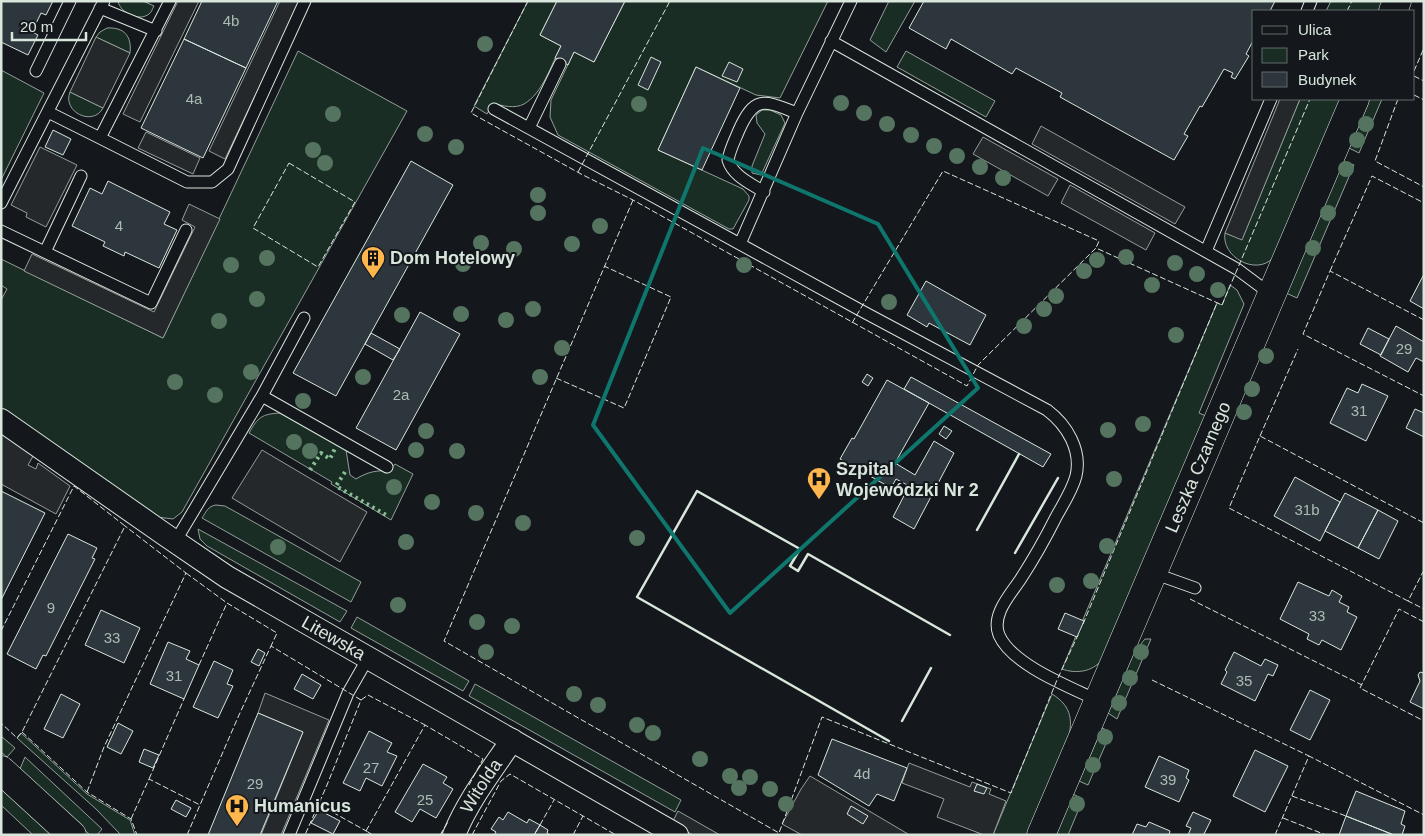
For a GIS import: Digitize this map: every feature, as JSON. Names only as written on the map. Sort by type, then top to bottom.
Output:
[{"type":"street","name":"Leszka Czarnego","points":[[1041,835],[1355,100]]},
{"type":"street","name":"Litewska","points":[[1,420],[227,577],[677,835]]},
{"type":"street","name":"Witolda","points":[[454,835],[475,795],[512,740]]},
{"type":"street","points":[[1,770],[72,835]]},
{"type":"lane","points":[[36,71],[70,1]]},
{"type":"lane","points":[[100,138],[156,32],[170,1]]},
{"type":"lane","points":[[48,112],[187,182],[212,182],[228,169],[305,1]]},
{"type":"lane","points":[[740,244],[797,113],[851,1]]},
{"type":"lane","points":[[1,203],[102,4],[156,32]]},
{"type":"lane","points":[[831,41],[1206,251],[1237,269],[1272,295]]},
{"type":"lane","points":[[529,128],[560,64]]},
{"type":"lane","points":[[1206,251],[1271,100]]},
{"type":"lane","points":[[764,192],[738,175],[728,160],[745,116],[752,107],[760,103],[773,104],[797,113]]},
{"type":"lane","points":[[494,109],[1047,410],[1058,418],[1071,437],[1077,462],[1076,474],[1072,486],[1038,552],[1000,609],[999,635],[1012,652],[1024,663],[1099,701]]},
{"type":"lane","points":[[45,252],[81,176]]},
{"type":"lane","points":[[1,231],[151,303],[186,230]]},
{"type":"lane","points":[[176,542],[262,396],[304,318]]},
{"type":"lane","points":[[262,396],[387,467]]},
{"type":"lane","points":[[1153,573],[1195,588]]},
{"type":"lane","points":[[289,835],[348,693],[368,658]]},
{"type":"highlighted area","points":[[703,148],[878,224],[978,388],[730,613],[593,425]]},
{"type":"green space","points":[[118,1],[143,1],[154,6],[149,14],[135,17],[122,9]]},
{"type":"green space","points":[[528,1],[557,1],[540,35],[561,46],[541,86],[531,99],[524,104],[513,107],[493,103],[487,114],[474,106]]},
{"type":"green space","points":[[625,1],[828,1],[780,98],[756,95],[696,67],[658,150],[743,189],[749,196],[749,200],[733,229],[729,229],[558,135],[550,117],[551,100],[574,52],[594,62]]},
{"type":"green space","points":[[889,1],[915,1],[886,52],[870,40]]},
{"type":"green space","points":[[1331,1],[1383,1],[1378,10],[1326,10]]},
{"type":"green space","points":[[107,28],[118,29],[126,34],[130,42],[130,53],[96,37]]},
{"type":"green space","points":[[298,51],[407,111],[182,512],[173,519],[157,517],[1,411],[1,300],[7,289],[1,285],[1,259],[163,338]]},
{"type":"green space","points":[[906,51],[995,101],[986,117],[897,67]]},
{"type":"green space","points":[[1,70],[44,93],[1,180]]},
{"type":"green space","points":[[70,92],[103,108],[98,114],[92,116],[80,115],[70,106]]},
{"type":"green space","points":[[1300,100],[1341,100],[1273,258],[1266,263],[1258,265],[1241,261],[1228,250],[1225,242],[1225,233],[1242,239]]},
{"type":"green space","points":[[1370,100],[1382,100],[1359,153],[1349,148]]},
{"type":"green space","points":[[762,110],[770,110],[781,115],[785,123],[761,175],[752,173],[752,166],[765,134],[757,123],[756,115]]},
{"type":"green space","points":[[1343,161],[1354,165],[1297,298],[1286,293]]},
{"type":"green space","points":[[1230,285],[1237,290],[1244,304],[1199,413],[1206,416],[1102,660],[1094,667],[1084,671],[1078,672],[1062,669],[1217,303],[1222,305]]},
{"type":"green space","points":[[280,413],[346,450],[350,475],[356,479],[372,472],[389,471],[395,464],[413,474],[391,520],[331,484],[332,482],[249,433],[261,417]]},
{"type":"green space","points":[[216,505],[225,506],[361,582],[351,602],[202,518],[209,508]]},
{"type":"green space","points":[[198,529],[347,611],[340,622],[207,546],[200,539]]},
{"type":"green space","points":[[357,617],[469,681],[463,691],[351,628]]},
{"type":"green space","points":[[1145,639],[1151,639],[1117,719],[1108,713],[1134,652]]},
{"type":"green space","points":[[475,684],[681,800],[675,812],[469,696]]},
{"type":"green space","points":[[1052,694],[1064,704],[1070,716],[1067,744],[1029,833],[1026,835],[993,835]]},
{"type":"green space","points":[[1102,728],[1111,732],[1088,785],[1079,781]]},
{"type":"green space","points":[[21,733],[87,794],[130,820],[135,835],[121,835],[96,809],[17,738]]},
{"type":"green space","points":[[1,736],[15,748],[7,757],[1,752]]},
{"type":"green space","points":[[25,757],[102,829],[97,835],[90,835],[20,769]]},
{"type":"green space","points":[[1,789],[51,835],[33,835],[1,805]]},
{"type":"green space","points":[[1073,794],[1083,799],[1068,835],[1056,835]]},
{"type":"shaded area","points":[[178,1],[199,1],[140,122],[123,114]]},
{"type":"shaded area","points":[[280,1],[300,1],[225,159],[209,151]]},
{"type":"shaded area","points":[[96,37],[130,53],[103,108],[70,92]]},
{"type":"shaded area","points":[[1280,100],[1300,100],[1242,240],[1225,233]]},
{"type":"shaded area","points":[[1041,126],[1185,207],[1175,224],[1032,144]]},
{"type":"shaded area","points":[[146,132],[200,158],[193,174],[138,148]]},
{"type":"shaded area","points":[[983,137],[1058,179],[1048,196],[973,154]]},
{"type":"shaded area","points":[[40,147],[77,165],[46,227],[26,217],[27,213],[11,205]]},
{"type":"shaded area","points":[[1070,185],[1155,233],[1146,250],[1061,203]]},
{"type":"shaded area","points":[[189,204],[220,219],[163,338],[24,271],[32,254],[154,312],[195,227],[182,220]]},
{"type":"shaded area","points":[[1,428],[36,451],[28,465],[36,469],[38,463],[70,486],[56,514],[1,484]]},
{"type":"shaded area","points":[[262,450],[367,512],[340,562],[232,498]]},
{"type":"shaded area","points":[[265,693],[329,720],[281,835],[261,835],[303,732],[258,713]]},
{"type":"shaded area","points":[[909,763],[970,787],[972,782],[991,789],[989,794],[1006,801],[993,835],[984,835],[937,817],[944,799],[902,783]]},
{"type":"shaded area","points":[[810,776],[908,835],[802,835],[782,824]]},
{"type":"shaded area","points":[[678,811],[720,835],[693,835],[672,823]]},
{"type":"building","points":[[1,1],[53,1],[46,15],[41,13],[32,32],[38,35],[28,55],[1,42]]},
{"type":"building","points":[[202,1],[278,1],[246,68],[184,39]]},
{"type":"building","points":[[557,1],[625,1],[594,62],[574,52],[568,65],[555,58],[561,46],[540,35]]},
{"type":"building","points":[[924,1],[1275,1],[1270,10],[1252,10],[1252,43],[1246,54],[1249,56],[1235,79],[1231,77],[1233,73],[1224,69],[1184,134],[1188,136],[1174,160],[1060,97],[1062,93],[1016,68],[1012,74],[951,39],[946,49],[909,28]]},
{"type":"building","points":[[184,39],[246,68],[203,158],[141,128]]},
{"type":"building","points":[[651,57],[661,62],[648,90],[638,85]]},
{"type":"building","points":[[729,62],[743,69],[737,82],[722,76]]},
{"type":"building","points":[[696,67],[740,88],[702,170],[658,150]]},
{"type":"building","points":[[53,130],[71,139],[63,155],[45,147]]},
{"type":"building","name":"Dom Hotelowy","points":[[411,161],[453,185],[336,396],[293,373]]},
{"type":"building","points":[[108,181],[170,212],[164,224],[177,230],[159,268],[125,252],[124,256],[103,246],[105,242],[72,226],[90,188],[102,194]]},
{"type":"building","points":[[1424,274],[1424,309],[1410,301]]},
{"type":"building","points":[[926,281],[986,315],[970,345],[929,323],[927,327],[907,315]]},
{"type":"building","points":[[420,312],[460,334],[396,450],[356,428]]},
{"type":"building","points":[[1396,326],[1424,342],[1424,362],[1416,358],[1408,372],[1380,356]]},
{"type":"building","points":[[1368,328],[1389,339],[1381,355],[1360,344]]},
{"type":"building","points":[[371,333],[400,349],[393,360],[365,344]]},
{"type":"building","points":[[867,374],[873,378],[868,386],[862,382]]},
{"type":"building","points":[[911,377],[1051,454],[1043,467],[904,389]]},
{"type":"building","points":[[887,380],[929,403],[895,463],[915,475],[934,441],[954,453],[914,529],[893,517],[909,486],[896,479],[891,488],[840,459],[852,438],[854,439]]},
{"type":"building","points":[[1362,384],[1388,396],[1366,441],[1330,423],[1347,388],[1358,393]]},
{"type":"building","points":[[1415,409],[1424,413],[1424,437],[1406,428]]},
{"type":"building","points":[[944,426],[952,431],[946,439],[939,434]]},
{"type":"building","points":[[1295,477],[1340,502],[1320,541],[1274,516]]},
{"type":"building","points":[[1,491],[45,513],[1,600]]},
{"type":"building","points":[[1345,493],[1378,510],[1358,548],[1325,531]]},
{"type":"building","points":[[1378,510],[1398,521],[1379,559],[1358,548]]},
{"type":"building","points":[[68,534],[97,548],[92,558],[95,559],[46,656],[43,655],[36,669],[7,654]]},
{"type":"building","points":[[1298,582],[1329,596],[1332,590],[1342,596],[1339,602],[1349,607],[1347,612],[1357,617],[1341,650],[1322,640],[1319,645],[1307,639],[1309,634],[1280,619]]},
{"type":"building","points":[[101,610],[140,628],[124,663],[85,645]]},
{"type":"building","points":[[1065,613],[1084,621],[1077,637],[1058,629]]},
{"type":"building","points":[[168,642],[190,651],[186,659],[199,665],[184,699],[150,684]]},
{"type":"building","points":[[258,649],[265,653],[259,666],[251,662]]},
{"type":"building","points":[[1234,652],[1261,666],[1265,659],[1278,665],[1273,676],[1268,674],[1255,701],[1221,684],[1227,672],[1225,670]]},
{"type":"building","points":[[214,661],[233,670],[227,684],[233,686],[218,718],[193,707]]},
{"type":"building","points":[[1420,672],[1424,673],[1424,709],[1410,702],[1420,681],[1418,675]]},
{"type":"building","points":[[302,674],[321,685],[313,699],[294,689]]},
{"type":"building","points":[[1310,690],[1330,700],[1310,740],[1290,730]]},
{"type":"building","points":[[61,694],[80,704],[63,738],[44,729]]},
{"type":"building","points":[[258,713],[303,732],[260,835],[208,835]]},
{"type":"building","points":[[118,723],[133,731],[121,754],[107,747]]},
{"type":"building","points":[[369,731],[392,743],[387,752],[397,756],[382,786],[366,778],[360,791],[343,783]]},
{"type":"building","points":[[832,739],[907,768],[894,801],[877,794],[869,806],[818,775]]},
{"type":"building","points":[[144,749],[159,755],[153,768],[139,762]]},
{"type":"building","points":[[1255,750],[1288,766],[1265,812],[1233,796]]},
{"type":"building","points":[[1159,756],[1189,770],[1186,778],[1189,780],[1179,802],[1145,787]]},
{"type":"building","points":[[423,764],[447,777],[443,783],[453,789],[436,818],[420,809],[412,822],[395,812]]},
{"type":"building","points":[[977,784],[987,788],[984,794],[974,791]]},
{"type":"building","points":[[1356,791],[1405,811],[1401,824],[1405,826],[1402,835],[1394,835],[1346,816]]},
{"type":"building","points":[[176,800],[191,808],[186,817],[171,809]]},
{"type":"building","points":[[851,806],[868,816],[863,824],[847,814]]},
{"type":"building","points":[[319,810],[340,821],[333,834],[311,823]]},
{"type":"building","points":[[508,812],[527,823],[529,819],[540,825],[534,835],[494,835],[496,832],[491,829],[499,817],[503,820]]},
{"type":"building","points":[[1193,812],[1211,820],[1204,834],[1207,835],[1188,835],[1191,828],[1186,826]]},
{"type":"building","points":[[1346,816],[1394,835],[1339,835]]},
{"type":"building","points":[[1149,822],[1170,831],[1169,835],[1132,835],[1137,824],[1146,827]]},
{"type":"building","points":[[540,825],[548,830],[547,833],[550,835],[534,835]]},
{"type":"hedge","points":[[310,470],[321,453],[330,459],[336,446]]},
{"type":"hedge","points":[[345,472],[336,486],[388,516]]},
{"type":"fence","points":[[528,1],[471,113],[581,174],[633,200],[967,386],[978,365],[1096,248],[1222,305],[1310,100]]},
{"type":"fence","points":[[578,172],[670,1]]},
{"type":"fence","points":[[1348,10],[1352,1]]},
{"type":"fence","points":[[1415,69],[1424,48]]},
{"type":"fence","points":[[1415,76],[1424,81]]},
{"type":"fence","points":[[1415,96],[1424,100]]},
{"type":"fence","points":[[1398,100],[1375,161],[1424,187]]},
{"type":"fence","points":[[289,163],[355,202],[318,267],[253,228],[289,163]]},
{"type":"fence","points":[[852,323],[943,171],[1099,241],[1096,248]]},
{"type":"fence","points":[[1330,271],[1372,176],[1424,203]]},
{"type":"fence","points":[[633,200],[444,641],[779,833],[822,717],[1011,793],[1057,680],[1078,635]]},
{"type":"fence","points":[[556,378],[624,408],[628,399],[671,297],[604,266]]},
{"type":"fence","points":[[1424,320],[1330,271],[1303,334],[1424,396]]},
{"type":"fence","points":[[1083,624],[1217,303]]},
{"type":"fence","points":[[1260,436],[1298,349]]},
{"type":"fence","points":[[1408,601],[1229,508],[1260,436],[1424,523]]},
{"type":"fence","points":[[1,631],[74,486],[125,526],[22,732],[17,738],[1,723]]},
{"type":"fence","points":[[87,792],[104,747],[186,573],[125,526]]},
{"type":"fence","points":[[1424,570],[1408,601],[1424,609]]},
{"type":"fence","points":[[186,573],[227,603]]},
{"type":"fence","points":[[1190,599],[1362,685]]},
{"type":"fence","points":[[199,665],[227,603],[277,633],[271,646]]},
{"type":"fence","points":[[1424,622],[1399,609],[1360,688],[1424,721]]},
{"type":"fence","points":[[187,835],[271,646],[361,700],[305,835]]},
{"type":"fence","points":[[1152,680],[1309,756]]},
{"type":"fence","points":[[361,700],[368,695],[425,725]]},
{"type":"fence","points":[[149,779],[184,699]]},
{"type":"fence","points":[[366,831],[425,725],[483,759],[469,785]]},
{"type":"fence","points":[[22,732],[87,792],[131,819],[137,835]]},
{"type":"fence","points":[[1275,835],[1309,756],[1424,815]]},
{"type":"fence","points":[[472,835],[501,781],[510,774],[616,835]]},
{"type":"fence","points":[[131,819],[149,779],[200,805]]},
{"type":"fence","points":[[1292,796],[1346,816]]},
{"type":"fence","points":[[540,825],[554,800]]},
{"type":"fence","points":[[318,804],[368,832],[366,835]]},
{"type":"fence","points":[[573,835],[583,816]]},
{"type":"fence","points":[[1283,818],[1326,835]]},
{"type":"fence","points":[[440,835],[448,822]]},
{"type":"fence","points":[[368,832],[373,835]]},
{"type":"wall","points":[[977,530],[1019,454]]},
{"type":"wall","points":[[1015,553],[1058,478]]},
{"type":"wall","points":[[889,741],[637,597],[697,491],[800,549],[790,566],[798,571],[808,554],[950,635]]},
{"type":"wall","points":[[902,721],[931,668]]},
{"type":"place","name":"Dom Hotelowy","points":[[373,279]]},
{"type":"place","name":"Szpital Wojewódzki Nr 2","points":[[819,500]]},
{"type":"place","name":"Humanicus","points":[[237,827]]}]
